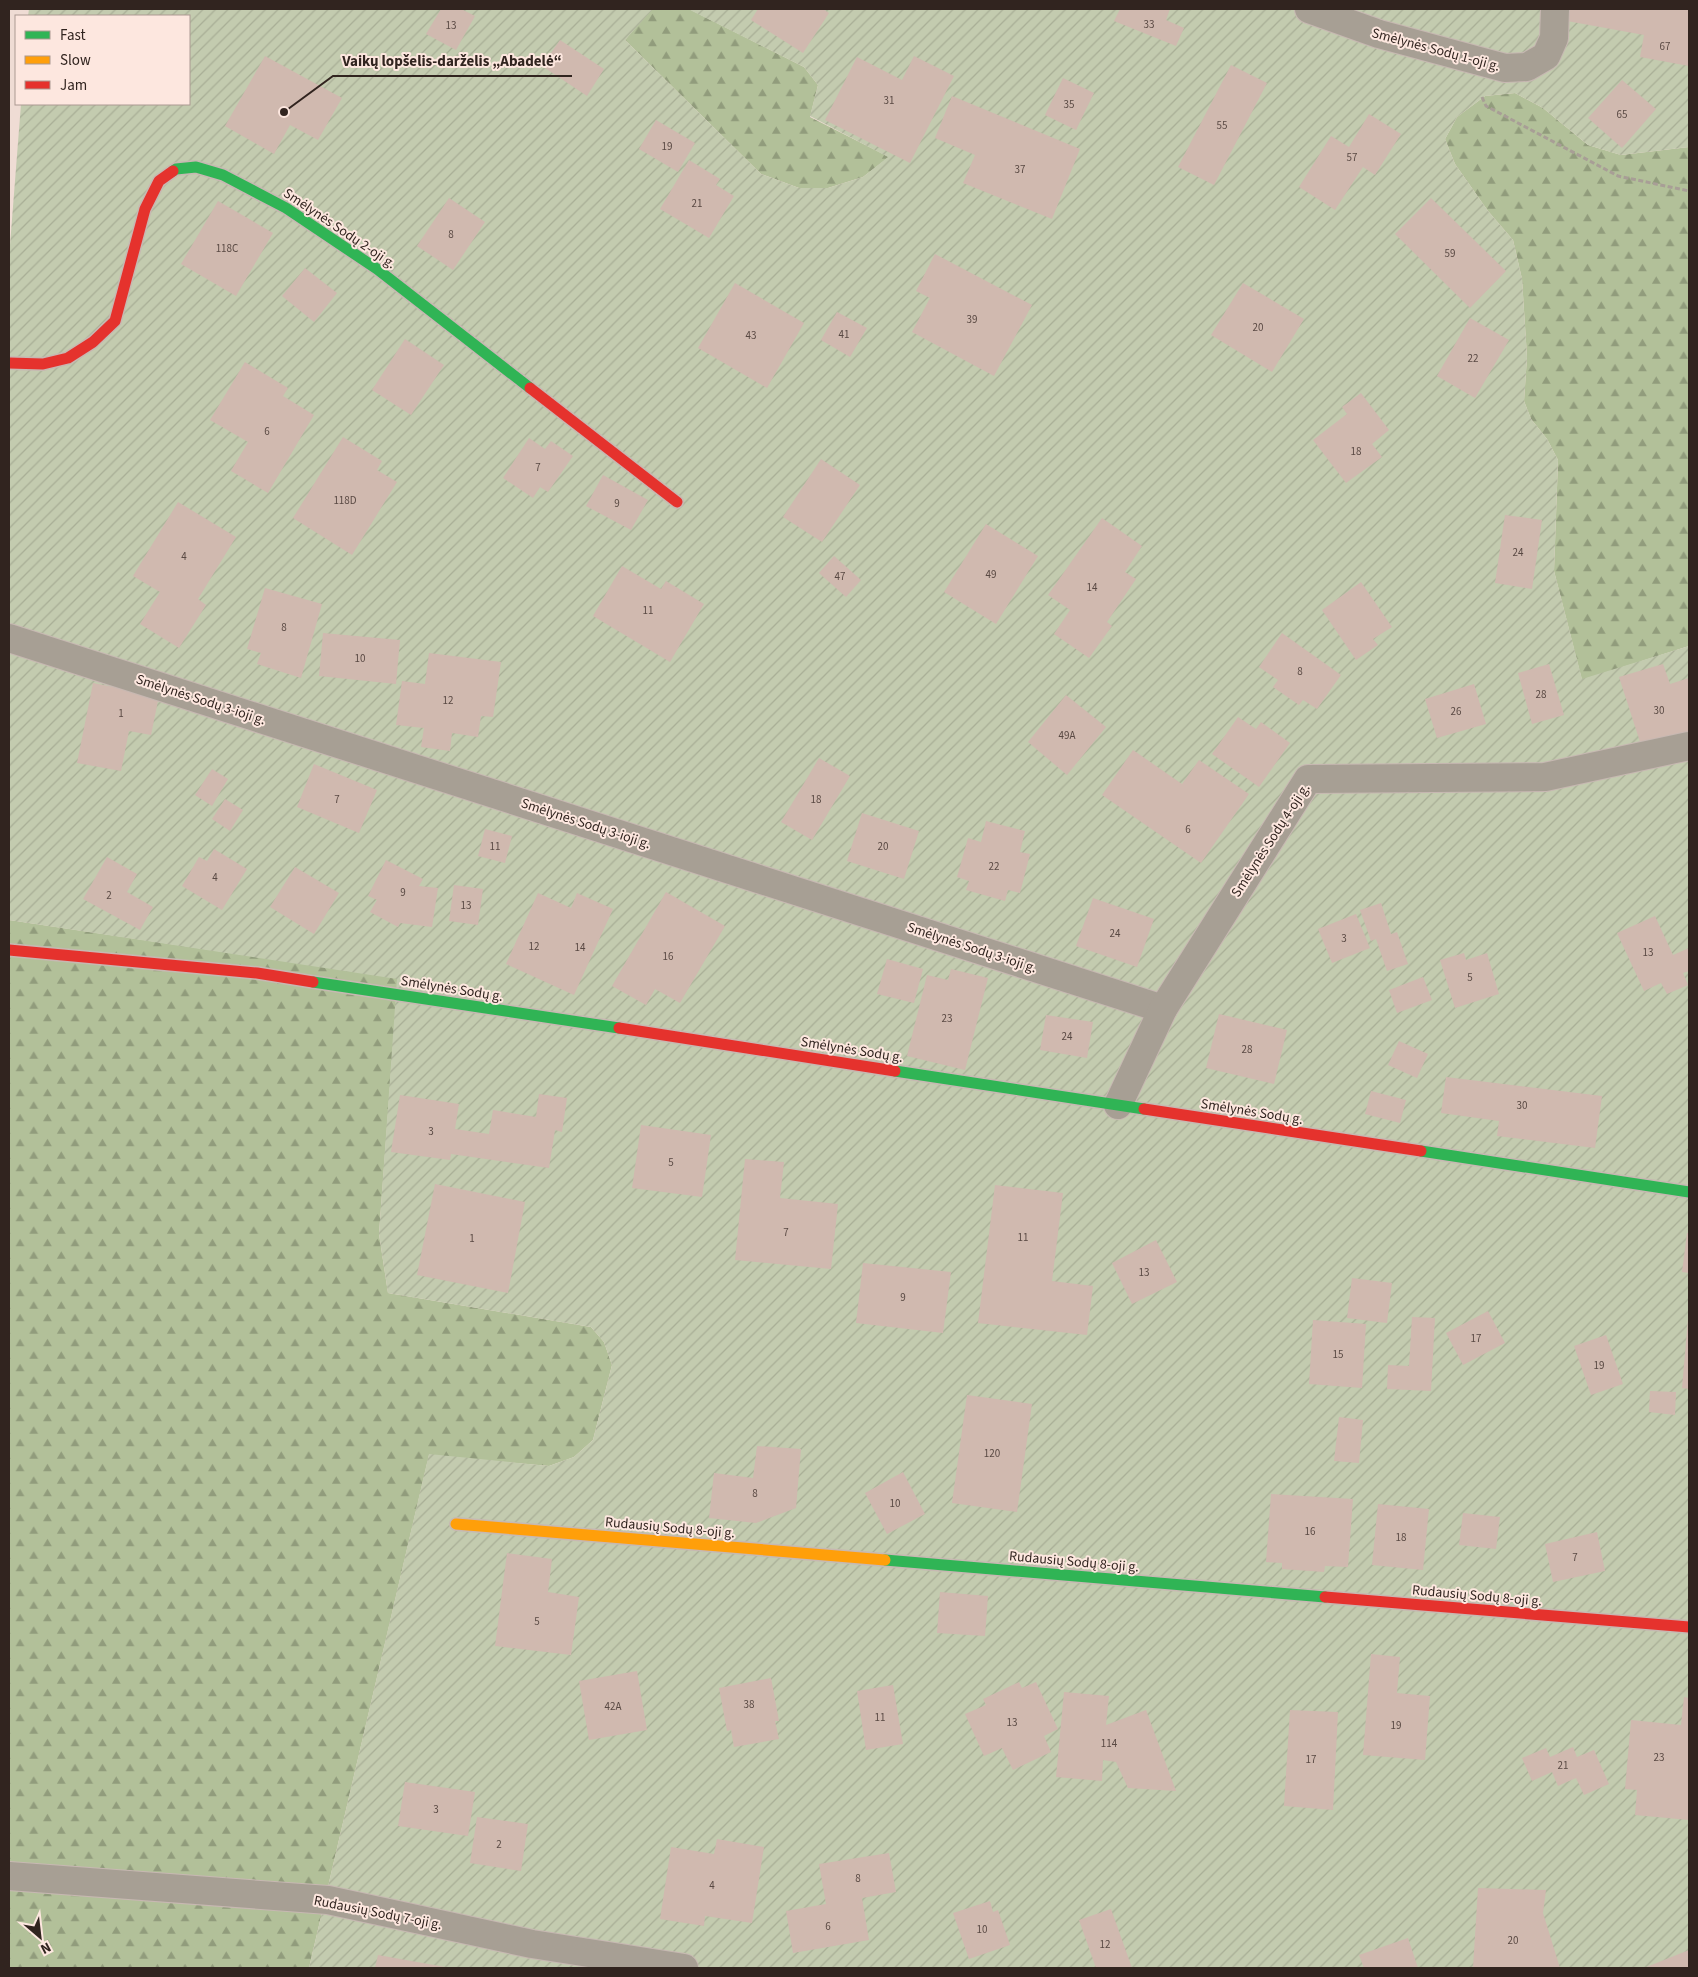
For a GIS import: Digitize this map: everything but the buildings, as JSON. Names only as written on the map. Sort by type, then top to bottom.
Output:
[{"type":"street","name":"Smėlynės Sodų 1-oji g.","points":[[1308,9],[1378,34],[1505,68],[1527,67],[1546,56],[1554,38],[1555,9]]},
{"type":"street","name":"Smėlynės Sodų 2-oji g.","points":[[9,363],[48,363],[82,352],[103,335],[115,321],[145,208],[159,181],[176,168],[196,168],[222,175],[286,208],[377,269],[677,502]]},
{"type":"street","name":"Smėlynės Sodų 3-ioji g.","points":[[9,638],[1163,1009]]},
{"type":"street","name":"Smėlynės Sodų 4-oji g.","points":[[1118,1105],[1163,1009],[1308,779],[1545,777],[1689,746]]},
{"type":"street","name":"Smėlynės Sodų g.","points":[[9,950],[257,973],[1689,1192]]},
{"type":"street","name":"Rudausių Sodų 8-oji g.","points":[[456,1524],[1689,1627]]},
{"type":"street","name":"Rudausių Sodų 7-oji g.","points":[[9,1876],[328,1900],[532,1944],[684,1968]]},
{"type":"path","points":[[1460,56],[1486,106],[1618,176],[1689,191]]},
{"type":"green space","points":[[29,9],[653,9],[625,40],[761,174],[799,188],[828,188],[863,177],[888,157],[810,116],[818,85],[804,67],[688,9],[1689,9],[1689,147],[1621,155],[1588,145],[1543,108],[1515,93],[1485,96],[1457,117],[1445,139],[1455,164],[1488,211],[1513,240],[1522,279],[1527,357],[1524,401],[1531,419],[1547,439],[1558,460],[1554,571],[1582,679],[1689,646],[1689,1968],[309,1968],[429,1454],[549,1466],[574,1457],[593,1440],[612,1365],[604,1342],[591,1327],[388,1293],[379,1234],[397,979],[9,920],[9,258],[21,105],[190,105],[190,15],[28,15]]},
{"type":"green space","points":[[651,9],[689,9],[804,67],[818,85],[810,117],[889,157],[863,177],[828,188],[799,188],[761,174],[625,40]]},
{"type":"green space","points":[[1515,93],[1543,108],[1588,145],[1621,155],[1689,147],[1689,646],[1582,680],[1554,571],[1558,460],[1547,439],[1531,419],[1524,401],[1527,357],[1522,279],[1513,240],[1488,211],[1455,164],[1445,139],[1457,117],[1485,96]]},
{"type":"green space","points":[[9,920],[398,978],[379,1234],[388,1293],[591,1327],[604,1342],[612,1365],[593,1440],[574,1457],[549,1466],[429,1455],[309,1968],[9,1968]]},
{"type":"traffic: fast","points":[[173,171],[196,167],[223,175],[286,208],[377,269],[530,388]]},
{"type":"traffic: fast","points":[[313,982],[619,1028]]},
{"type":"traffic: fast","points":[[895,1071],[1144,1109]]},
{"type":"traffic: fast","points":[[1421,1151],[1689,1192]]},
{"type":"traffic: fast","points":[[885,1560],[1325,1597]]},
{"type":"traffic: slow","points":[[456,1524],[885,1560]]},
{"type":"traffic: jam","points":[[9,363],[43,364],[68,358],[93,342],[115,321],[145,209],[159,181],[173,171]]},
{"type":"traffic: jam","points":[[530,388],[677,502]]},
{"type":"traffic: jam","points":[[9,950],[257,973],[313,982]]},
{"type":"traffic: jam","points":[[619,1028],[895,1071]]},
{"type":"traffic: jam","points":[[1144,1109],[1421,1151]]},
{"type":"traffic: jam","points":[[1325,1597],[1689,1627]]},
{"type":"place","name":"Vaikų lopšelis-darželis „Abadelė“","points":[[284,112]]}]
